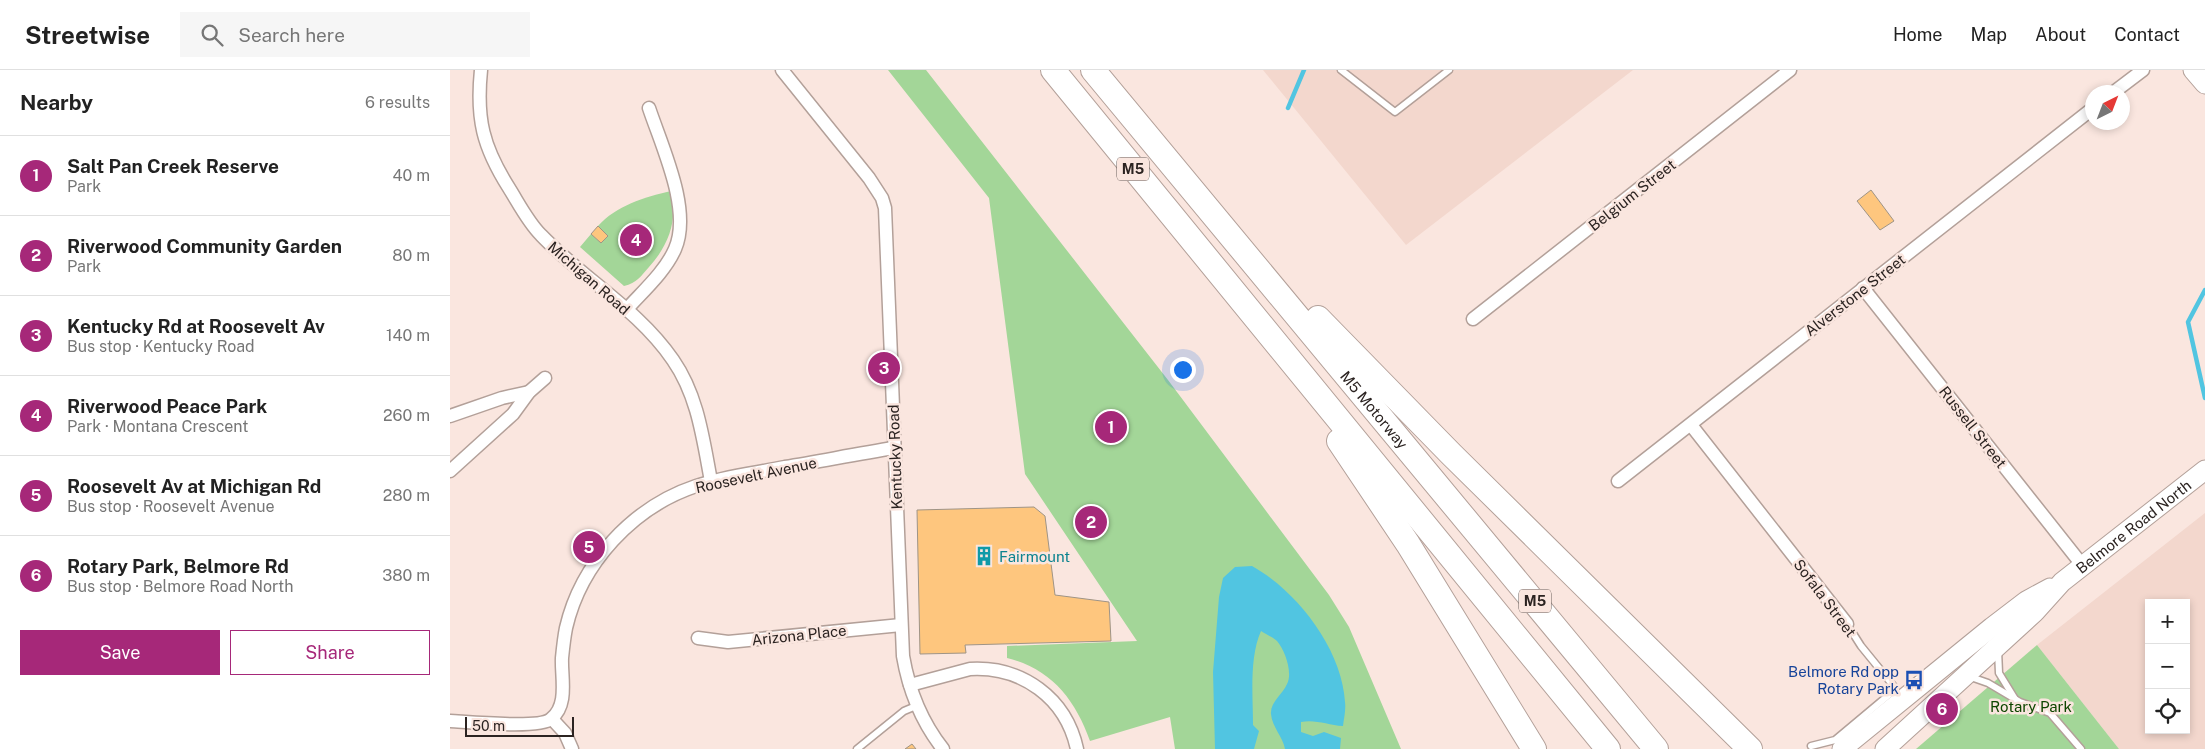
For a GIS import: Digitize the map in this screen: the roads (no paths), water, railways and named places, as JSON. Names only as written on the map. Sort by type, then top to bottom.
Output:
[{"type":"highway","name":"M5","points":[[1053,70],[1608,749]]},
{"type":"highway","name":"M5 Motorway","points":[[1094,70],[1656,749]]},
{"type":"highway","points":[[1186,182],[1422,425],[1750,749]]},
{"type":"highway","points":[[1214,267],[1348,454],[1402,535],[1533,748]]},
{"type":"main road","points":[[2194,70],[2205,84]]},
{"type":"main road","name":"Belmore Road North","points":[[1842,749],[2026,601],[2062,582],[2205,470]]},
{"type":"main road","name":"Belmore Road North","points":[[1886,749],[2035,612],[2062,582]]},
{"type":"street","name":"Michigan Road","points":[[481,70],[480,105],[482,134],[496,168],[540,234],[663,345],[683,378],[697,411],[712,482]]},
{"type":"street","name":"Kentucky Road","points":[[782,70],[869,178],[882,198],[885,208],[903,656],[916,706],[930,734],[943,749]]},
{"type":"street","name":"Belgium Street","points":[[1473,320],[1790,70]]},
{"type":"street","points":[[2123,85],[2143,70]]},
{"type":"street","points":[[626,310],[667,262],[674,251],[679,237],[677,193],[649,108]]},
{"type":"street","name":"Alverstone Street","points":[[1618,481],[2085,114]]},
{"type":"street","name":"Russell Street","points":[[1863,288],[2083,566]]},
{"type":"street","points":[[450,471],[513,414],[529,392],[544,378]]},
{"type":"street","points":[[450,416],[502,398],[529,392]]},
{"type":"street","name":"Sofala Street","points":[[1691,425],[1847,624]]},
{"type":"street","name":"Roosevelt Avenue","points":[[552,719],[562,702],[562,658],[566,627],[581,587],[599,557],[620,533],[647,511],[679,493],[712,482],[894,448]]},
{"type":"street","name":"Arizona Place","points":[[698,638],[728,642],[901,625]]},
{"type":"street","points":[[910,685],[970,669],[981,668],[1010,673],[1027,680],[1052,699],[1068,723],[1077,749]]},
{"type":"street","points":[[450,721],[529,724],[542,723],[552,719],[565,733],[572,749]]},
{"type":"lane","points":[[1341,70],[1395,112],[1449,70]]},
{"type":"lane","name":"Sofala Street","points":[[1811,746],[1834,740],[1896,689],[1861,646],[1847,624]]},
{"type":"lane","points":[[1998,646],[1999,673],[2015,699]]},
{"type":"lane","points":[[1965,675],[1988,683],[2015,699],[2050,712],[2082,749]]},
{"type":"lane","points":[[857,749],[904,711],[916,706]]},
{"type":"water","points":[[1252,566],[1285,590],[1300,606],[1326,642],[1336,662],[1342,682],[1345,705],[1343,726],[1306,721],[1301,722],[1301,732],[1313,736],[1324,732],[1341,738],[1340,749],[1285,749],[1273,723],[1271,710],[1287,684],[1289,668],[1280,645],[1261,631],[1253,665],[1253,725],[1259,731],[1254,749],[1215,749],[1213,672],[1219,597],[1223,578],[1235,567]]},
{"type":"waterway","points":[[1288,108],[1304,70]]},
{"type":"waterway","points":[[2205,290],[2188,322],[2205,398]]},
{"type":"place","name":"Riverwood Peace Park","points":[[636,240]]},
{"type":"place","name":"Kentucky Rd at Roosevelt Av","points":[[884,368]]},
{"type":"place","name":"Salt Pan Creek Reserve","points":[[1111,427]]},
{"type":"place","name":"Riverwood Community Garden","points":[[1091,522]]},
{"type":"place","name":"Roosevelt Av at Michigan Rd","points":[[589,547]]},
{"type":"place","name":"Fairmount","points":[[984,556]]},
{"type":"place","name":"Belmore Rd opp Rotary Park","points":[[1914,680]]},
{"type":"place","name":"Rotary Park, Belmore Rd","points":[[1942,709]]},
{"type":"park label","name":"Rotary Park","points":[[2031,706]]}]
